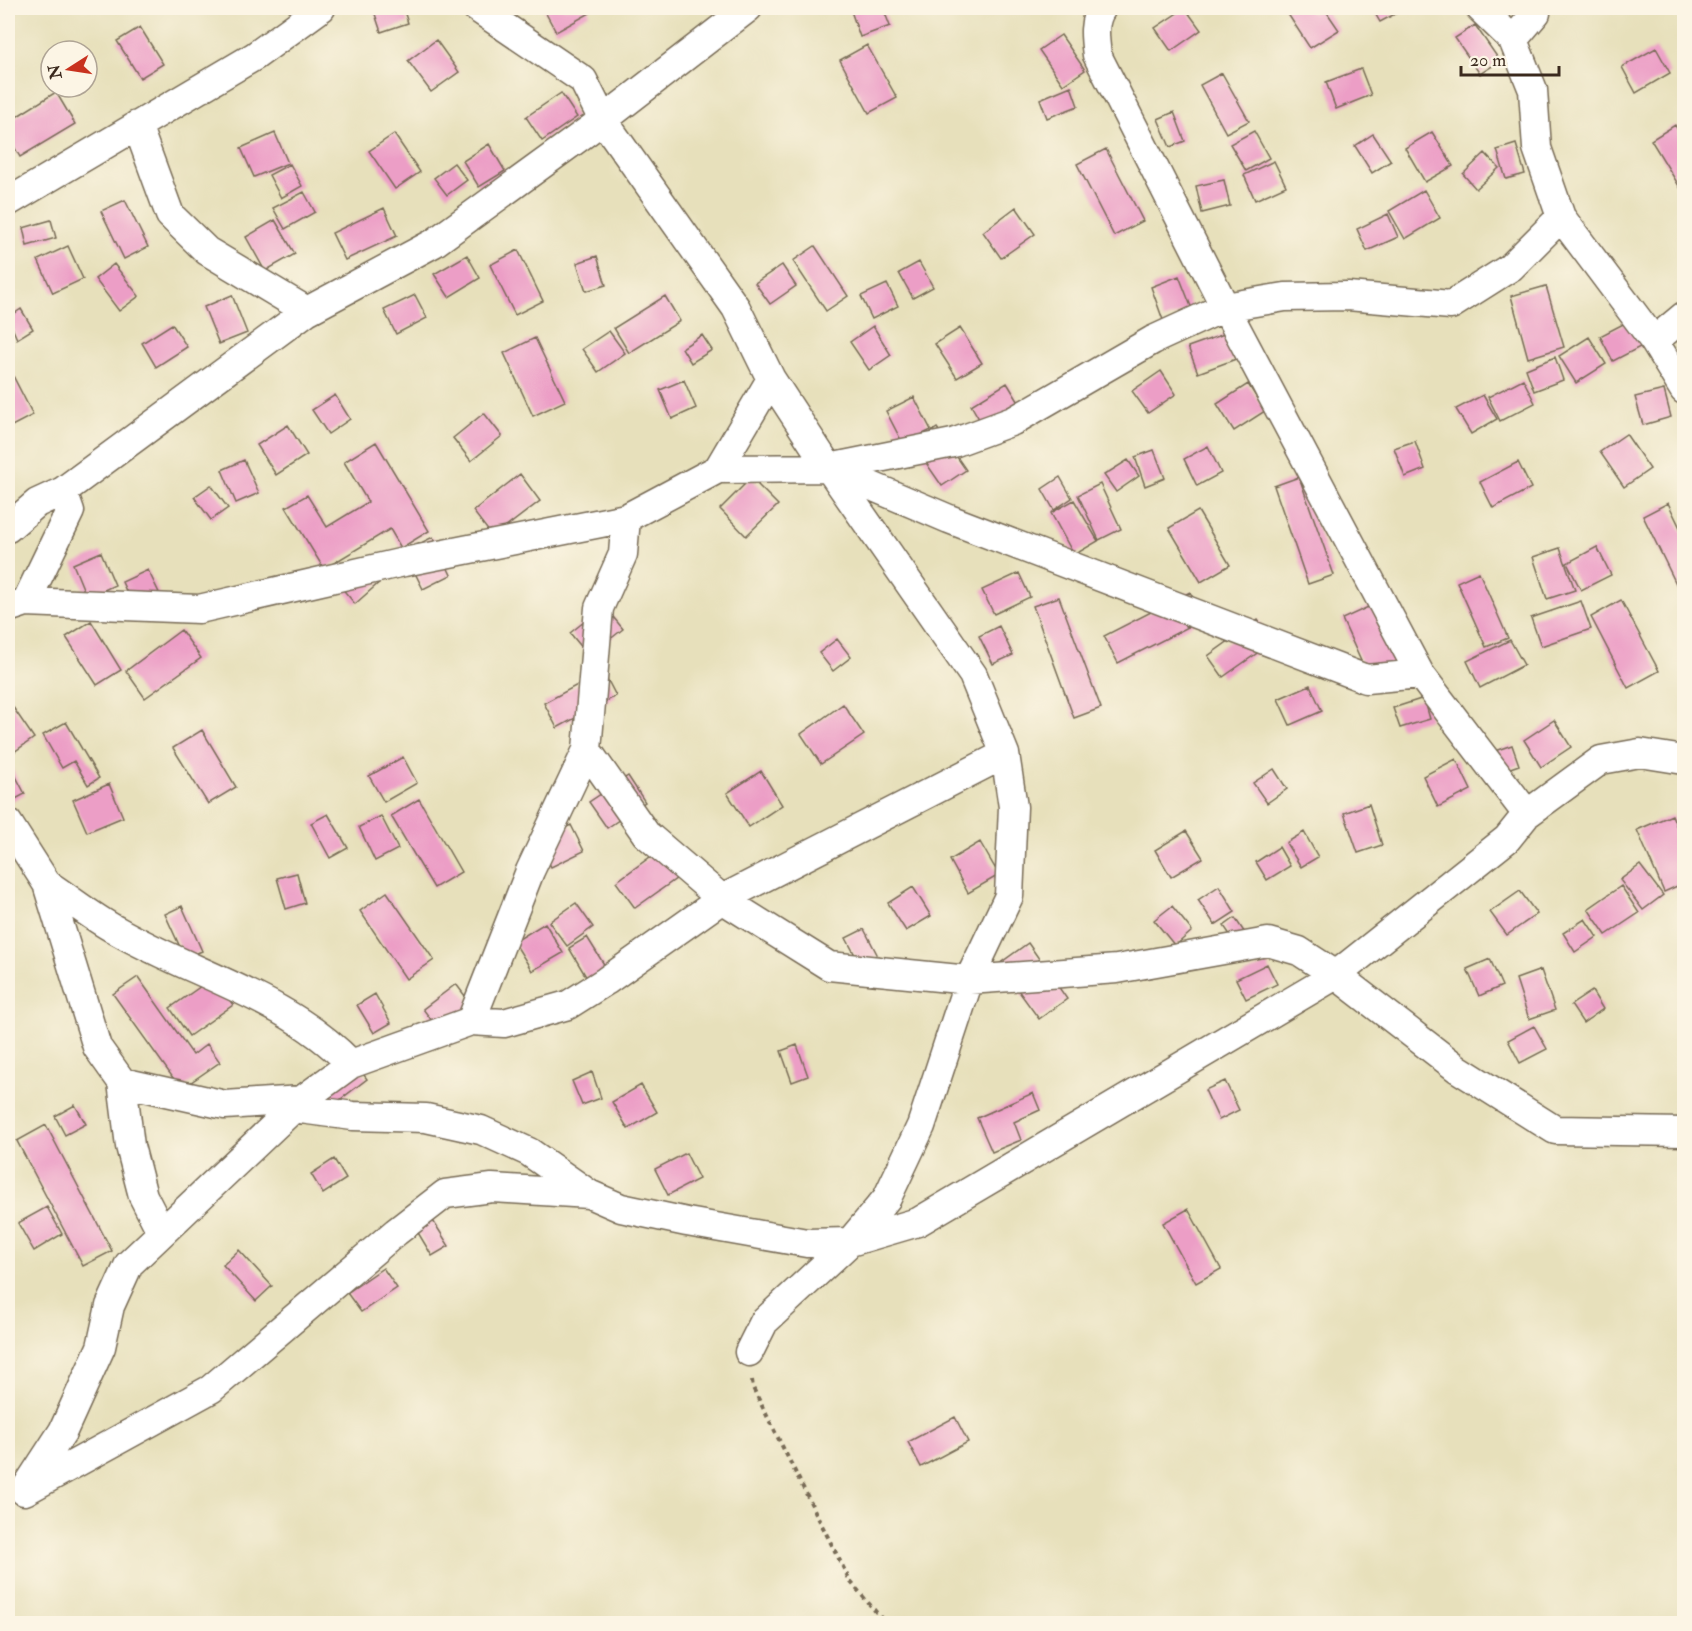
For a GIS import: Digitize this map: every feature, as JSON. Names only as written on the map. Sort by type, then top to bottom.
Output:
[{"type":"street","points":[[8,202],[255,56],[321,8]]},
{"type":"street","points":[[477,8],[583,80],[603,120],[736,308],[771,379],[829,468],[973,675],[1005,754],[1013,807],[1009,896],[969,980],[921,1126],[887,1198],[850,1242],[764,1322],[749,1352]]},
{"type":"street","points":[[8,528],[37,503],[63,491],[307,311],[434,243],[603,120],[748,8]]},
{"type":"street","points":[[1102,8],[1097,15],[1094,36],[1097,55],[1225,307],[1420,674],[1527,814]]},
{"type":"street","points":[[1480,8],[1513,40],[1533,90],[1538,148],[1561,217],[1654,341],[1684,390]]},
{"type":"street","points":[[1513,40],[1536,13],[1536,8]]},
{"type":"street","points":[[137,126],[170,215],[207,251],[307,311]]},
{"type":"street","points":[[63,491],[70,511],[17,605],[199,609],[404,562],[627,518],[718,469],[829,468],[953,443],[1013,421],[1153,340],[1225,307],[1285,297],[1348,296],[1452,305],[1511,267],[1561,217]]},
{"type":"street","points":[[1654,341],[1684,316]]},
{"type":"street","points":[[718,469],[771,379]]},
{"type":"street","points":[[829,468],[949,519],[1366,679],[1420,674]]},
{"type":"street","points":[[471,1021],[530,872],[587,750],[599,608],[623,554],[627,518]]},
{"type":"street","points":[[587,750],[646,834],[722,899],[829,966],[969,980],[1117,969],[1268,942],[1299,951],[1336,975],[1458,1069],[1555,1130],[1684,1132]]},
{"type":"street","points":[[122,1082],[225,1105],[298,1104],[353,1116],[426,1118],[481,1130],[529,1152],[589,1194],[621,1208],[807,1243],[850,1242],[918,1222],[1336,975],[1508,839],[1527,814],[1601,760],[1640,753],[1684,760]]},
{"type":"street","points":[[16,1497],[63,1431],[101,1347],[110,1306],[129,1264],[161,1231],[298,1104],[351,1064],[471,1021],[504,1023],[568,1005],[722,899],[1005,754]]},
{"type":"street","points":[[8,823],[47,884],[97,1047],[122,1082],[130,1146],[143,1196],[161,1231]]},
{"type":"street","points":[[47,884],[116,930],[261,999],[328,1040],[351,1064]]},
{"type":"street","points":[[16,1497],[211,1389],[396,1232],[445,1194],[492,1188],[589,1194]]},
{"type":"path","points":[[749,1352],[753,1388],[844,1570],[850,1581],[886,1623]]},
{"type":"building","points":[[373,8],[403,8],[408,23],[381,32]]},
{"type":"building","points":[[543,8],[587,8],[590,13],[556,32]]},
{"type":"building","points":[[850,8],[883,8],[890,26],[860,37]]},
{"type":"building","points":[[1185,8],[1201,30],[1171,51],[1155,28]]},
{"type":"building","points":[[1284,8],[1308,8],[1311,13],[1324,8],[1339,30],[1310,48]]},
{"type":"building","points":[[1372,8],[1406,8],[1380,22]]},
{"type":"building","points":[[1475,25],[1500,61],[1480,74],[1455,38]]},
{"type":"building","points":[[140,27],[163,64],[140,78],[117,41]]},
{"type":"building","points":[[1061,35],[1085,70],[1063,85],[1039,50]]},
{"type":"building","points":[[436,40],[459,72],[431,92],[408,61]]},
{"type":"building","points":[[867,45],[897,98],[869,113],[840,60]]},
{"type":"building","points":[[1656,48],[1670,73],[1636,93],[1622,67]]},
{"type":"building","points":[[1361,69],[1371,95],[1336,109],[1326,82]]},
{"type":"building","points":[[1222,73],[1249,121],[1226,133],[1200,85]]},
{"type":"building","points":[[1071,86],[1078,106],[1047,118],[1040,99]]},
{"type":"building","points":[[561,93],[577,117],[542,141],[526,117]]},
{"type":"building","points":[[45,99],[60,99],[75,124],[20,157],[8,136],[8,122]]},
{"type":"building","points":[[1174,112],[1185,141],[1170,147],[1158,119]]},
{"type":"building","points":[[1675,125],[1684,141],[1684,194],[1651,140]]},
{"type":"building","points":[[1254,131],[1269,158],[1246,171],[1230,144]]},
{"type":"building","points":[[1432,132],[1453,166],[1425,182],[1405,148]]},
{"type":"building","points":[[275,133],[288,163],[254,177],[241,148]]},
{"type":"building","points":[[394,134],[420,172],[395,189],[369,151]]},
{"type":"building","points":[[1373,134],[1391,161],[1372,173],[1355,146]]},
{"type":"building","points":[[489,144],[505,171],[479,187],[463,161]]},
{"type":"building","points":[[1516,144],[1525,174],[1506,179],[1497,150]]},
{"type":"building","points":[[1106,149],[1143,221],[1114,236],[1077,164]]},
{"type":"building","points":[[1485,153],[1499,168],[1476,189],[1463,174]]},
{"type":"building","points":[[1274,161],[1286,186],[1255,200],[1244,175]]},
{"type":"building","points":[[454,163],[467,180],[447,195],[434,178]]},
{"type":"building","points":[[290,164],[302,186],[281,198],[269,175]]},
{"type":"building","points":[[1224,180],[1230,206],[1202,213],[1196,186]]},
{"type":"building","points":[[1424,190],[1440,218],[1405,239],[1389,211]]},
{"type":"building","points":[[304,192],[315,212],[285,229],[273,208]]},
{"type":"building","points":[[125,200],[148,247],[124,259],[101,211]]},
{"type":"building","points":[[1016,207],[1035,234],[1001,258],[983,232]]},
{"type":"building","points":[[384,208],[397,236],[345,260],[332,233]]},
{"type":"building","points":[[1388,214],[1398,237],[1367,251],[1357,229]]},
{"type":"building","points":[[51,220],[56,238],[27,246],[23,228]]},
{"type":"building","points":[[275,220],[295,254],[265,271],[246,237]]},
{"type":"building","points":[[68,246],[83,279],[53,293],[38,260]]},
{"type":"building","points":[[815,246],[848,296],[826,311],[793,261]]},
{"type":"building","points":[[518,250],[543,301],[515,315],[490,265]]},
{"type":"building","points":[[467,255],[480,278],[449,297],[434,274]]},
{"type":"building","points":[[597,256],[606,285],[586,291],[577,263]]},
{"type":"building","points":[[919,262],[933,287],[913,298],[899,273]]},
{"type":"building","points":[[114,264],[139,296],[119,311],[95,279]]},
{"type":"building","points":[[782,265],[796,286],[770,304],[755,283]]},
{"type":"building","points":[[1179,276],[1192,309],[1163,320],[1151,287]]},
{"type":"building","points":[[887,284],[898,306],[872,319],[861,296]]},
{"type":"building","points":[[1546,286],[1564,347],[1528,358],[1511,296]]},
{"type":"building","points":[[232,295],[247,333],[219,344],[204,307]]},
{"type":"building","points":[[415,295],[427,318],[396,334],[384,310]]},
{"type":"building","points":[[665,296],[680,321],[629,353],[614,328]]},
{"type":"building","points":[[21,309],[33,329],[17,339],[8,318]]},
{"type":"building","points":[[1629,321],[1642,346],[1613,361],[1600,336]]},
{"type":"building","points":[[172,324],[187,347],[156,367],[142,343]]},
{"type":"building","points":[[873,326],[891,355],[869,370],[850,342]]},
{"type":"building","points":[[960,328],[982,363],[957,378],[935,344]]},
{"type":"building","points":[[609,331],[625,353],[598,372],[582,349]]},
{"type":"building","points":[[1227,333],[1236,359],[1198,373],[1188,347]]},
{"type":"building","points":[[702,335],[712,350],[691,363],[682,348]]},
{"type":"building","points":[[1589,337],[1606,364],[1576,383],[1559,356]]},
{"type":"building","points":[[535,338],[565,401],[533,416],[504,353]]},
{"type":"building","points":[[1555,357],[1563,380],[1534,391],[1526,369]]},
{"type":"building","points":[[8,366],[33,415],[10,427],[8,422]]},
{"type":"building","points":[[1161,371],[1176,394],[1148,413],[1132,391]]},
{"type":"building","points":[[1523,379],[1535,403],[1500,421],[1488,397]]},
{"type":"building","points":[[684,380],[696,408],[672,419],[660,390]]},
{"type":"building","points":[[1007,383],[1023,409],[986,431],[971,405]]},
{"type":"building","points":[[1248,384],[1265,411],[1234,431],[1217,404]]},
{"type":"building","points":[[1664,390],[1671,417],[1643,425],[1635,397]]},
{"type":"building","points":[[335,395],[350,419],[328,434],[312,410]]},
{"type":"building","points":[[1483,395],[1497,419],[1471,434],[1456,409]]},
{"type":"building","points":[[914,397],[931,430],[903,444],[886,411]]},
{"type":"building","points":[[484,413],[502,436],[471,461],[453,438]]},
{"type":"building","points":[[288,425],[307,455],[276,475],[257,445]]},
{"type":"building","points":[[937,428],[966,470],[942,486],[913,444]]},
{"type":"building","points":[[1626,434],[1650,469],[1624,487],[1600,452]]},
{"type":"building","points":[[1415,441],[1425,469],[1405,477],[1394,448]]},
{"type":"building","points":[[376,442],[429,531],[401,548],[390,529],[324,569],[286,507],[307,495],[327,527],[368,502],[344,462]]},
{"type":"building","points":[[1208,446],[1221,473],[1197,486],[1184,459]]},
{"type":"building","points":[[1154,450],[1165,478],[1145,486],[1135,457]]},
{"type":"building","points":[[244,460],[259,493],[236,503],[222,470]]},
{"type":"building","points":[[1128,460],[1139,476],[1116,492],[1104,475]]},
{"type":"building","points":[[1518,462],[1531,488],[1493,508],[1480,482]]},
{"type":"building","points":[[520,474],[540,501],[493,537],[473,511]]},
{"type":"building","points":[[1060,477],[1072,498],[1054,510],[1042,489]]},
{"type":"building","points":[[1299,477],[1334,575],[1308,584],[1274,486]]},
{"type":"building","points":[[751,478],[778,505],[746,536],[720,509]]},
{"type":"building","points":[[1100,484],[1121,529],[1099,540],[1078,495]]},
{"type":"building","points":[[211,485],[228,508],[211,520],[194,497]]},
{"type":"building","points":[[1074,500],[1098,541],[1074,555],[1051,513]]},
{"type":"building","points":[[1668,503],[1684,536],[1684,600],[1643,516]]},
{"type":"building","points":[[1198,511],[1230,565],[1201,582],[1169,528]]},
{"type":"building","points":[[433,537],[451,575],[423,589],[404,551]]},
{"type":"building","points":[[1597,547],[1611,575],[1581,590],[1567,563]]},
{"type":"building","points":[[1560,548],[1575,590],[1547,599],[1533,557]]},
{"type":"building","points":[[101,552],[115,585],[87,598],[73,564]]},
{"type":"building","points":[[148,570],[165,605],[138,617],[122,582]]},
{"type":"building","points":[[1479,572],[1508,638],[1486,647],[1457,582]]},
{"type":"building","points":[[1019,573],[1030,597],[994,614],[982,590]]},
{"type":"building","points":[[336,581],[381,581],[355,604]]},
{"type":"building","points":[[1190,592],[1204,619],[1118,663],[1104,636]]},
{"type":"building","points":[[1059,597],[1101,708],[1074,718],[1033,606]]},
{"type":"building","points":[[1621,600],[1659,671],[1628,688],[1591,617]]},
{"type":"building","points":[[1581,601],[1591,629],[1541,646],[1531,618]]},
{"type":"building","points":[[1377,603],[1406,667],[1371,683],[1342,619]]},
{"type":"building","points":[[604,606],[623,629],[589,656],[570,633]]},
{"type":"building","points":[[1258,620],[1273,642],[1223,677],[1208,656]]},
{"type":"building","points":[[91,621],[121,670],[97,685],[66,637]]},
{"type":"building","points":[[999,626],[1013,655],[993,664],[979,636]]},
{"type":"building","points":[[181,630],[201,658],[145,698],[126,671]]},
{"type":"building","points":[[837,639],[851,657],[833,671],[819,653]]},
{"type":"building","points":[[1510,640],[1524,665],[1480,688],[1467,661]]},
{"type":"building","points":[[603,671],[616,696],[557,728],[544,703]]},
{"type":"building","points":[[1310,685],[1322,711],[1290,725],[1278,699]]},
{"type":"building","points":[[1424,698],[1430,719],[1400,728],[1393,708]]},
{"type":"building","points":[[8,700],[34,738],[8,756]]},
{"type":"building","points":[[843,704],[864,735],[821,764],[801,734]]},
{"type":"building","points":[[1554,720],[1571,747],[1541,767],[1524,740]]},
{"type":"building","points":[[66,722],[99,778],[88,785],[74,761],[62,768],[43,735]]},
{"type":"building","points":[[202,730],[236,787],[208,804],[173,748]]},
{"type":"building","points":[[1512,745],[1519,765],[1490,775],[1483,755]]},
{"type":"building","points":[[403,757],[417,783],[384,802],[369,776]]},
{"type":"building","points":[[1456,759],[1471,790],[1438,807],[1423,776]]},
{"type":"building","points":[[11,767],[25,794],[8,803],[8,769]]},
{"type":"building","points":[[1274,769],[1287,789],[1267,803],[1253,783]]},
{"type":"building","points":[[761,771],[782,805],[749,827],[727,793]]},
{"type":"building","points":[[628,776],[645,802],[607,828],[589,802]]},
{"type":"building","points":[[109,784],[123,817],[87,832],[73,800]]},
{"type":"building","points":[[419,799],[461,872],[434,888],[391,816]]},
{"type":"building","points":[[1369,804],[1382,845],[1358,853],[1344,813]]},
{"type":"building","points":[[328,814],[348,848],[330,858],[311,823]]},
{"type":"building","points":[[1672,815],[1684,845],[1684,883],[1664,892],[1637,830]]},
{"type":"building","points":[[381,816],[398,849],[375,861],[359,827]]},
{"type":"building","points":[[571,825],[584,851],[551,867],[538,841]]},
{"type":"building","points":[[1186,831],[1203,858],[1171,877],[1155,850]]},
{"type":"building","points":[[1304,832],[1318,857],[1301,867],[1286,843]]},
{"type":"building","points":[[980,842],[999,875],[968,893],[950,860]]},
{"type":"building","points":[[1279,847],[1290,866],[1267,880],[1256,862]]},
{"type":"building","points":[[661,849],[680,876],[635,908],[616,882]]},
{"type":"building","points":[[1640,865],[1663,895],[1643,910],[1620,880]]},
{"type":"building","points":[[297,873],[305,903],[286,909],[277,878]]},
{"type":"building","points":[[1219,886],[1235,912],[1215,925],[1198,900]]},
{"type":"building","points":[[1621,886],[1639,913],[1606,935],[1588,909]]},
{"type":"building","points":[[913,887],[931,916],[906,931],[888,903]]},
{"type":"building","points":[[1520,891],[1537,914],[1507,935],[1490,912]]},
{"type":"building","points":[[387,892],[434,960],[406,979],[360,911]]},
{"type":"building","points":[[576,903],[593,927],[567,946],[549,922]]},
{"type":"building","points":[[182,906],[202,951],[185,958],[165,914]]},
{"type":"building","points":[[1172,906],[1192,931],[1175,946],[1154,920]]},
{"type":"building","points":[[1235,918],[1252,944],[1241,951],[1224,926]]},
{"type":"building","points":[[1585,919],[1597,937],[1575,952],[1563,933]]},
{"type":"building","points":[[545,923],[563,953],[532,971],[514,942]]},
{"type":"building","points":[[864,929],[878,956],[861,966],[846,938]]},
{"type":"building","points":[[587,937],[610,974],[591,985],[569,948]]},
{"type":"building","points":[[1028,943],[1067,999],[1039,1019],[999,964]]},
{"type":"building","points":[[1490,959],[1502,986],[1479,996],[1467,969]]},
{"type":"building","points":[[1267,964],[1277,984],[1246,999],[1236,979]]},
{"type":"building","points":[[1541,970],[1555,1010],[1529,1019],[1516,979]]},
{"type":"building","points":[[138,977],[193,1055],[207,1044],[220,1062],[181,1089],[113,994]]},
{"type":"building","points":[[214,977],[233,1005],[189,1036],[170,1008]]},
{"type":"building","points":[[456,984],[478,1013],[445,1038],[423,1009]]},
{"type":"building","points":[[1592,991],[1603,1009],[1583,1023],[1571,1005]]},
{"type":"building","points":[[375,994],[391,1023],[374,1033],[357,1005]]},
{"type":"building","points":[[1534,1026],[1547,1049],[1520,1063],[1508,1040]]},
{"type":"building","points":[[797,1045],[808,1076],[792,1082],[781,1051]]},
{"type":"building","points":[[349,1055],[367,1079],[316,1118]]},
{"type":"building","points":[[592,1072],[601,1098],[582,1105],[572,1081]]},
{"type":"building","points":[[1225,1081],[1239,1110],[1219,1120],[1205,1090]]},
{"type":"building","points":[[641,1085],[657,1112],[628,1129],[612,1102]]},
{"type":"building","points":[[1033,1093],[1040,1110],[1014,1122],[1021,1140],[992,1152],[977,1118]]},
{"type":"building","points":[[75,1105],[86,1124],[65,1135],[55,1116]]},
{"type":"building","points":[[46,1125],[112,1251],[83,1266],[17,1141]]},
{"type":"building","points":[[686,1153],[699,1179],[668,1195],[655,1169]]},
{"type":"building","points":[[334,1159],[346,1179],[323,1194],[311,1174]]},
{"type":"building","points":[[47,1207],[62,1234],[34,1251],[18,1223]]},
{"type":"building","points":[[1188,1209],[1221,1269],[1196,1283],[1163,1223]]},
{"type":"building","points":[[430,1216],[449,1246],[432,1256],[414,1226]]},
{"type":"building","points":[[239,1250],[272,1286],[256,1301],[223,1265]]},
{"type":"building","points":[[383,1268],[397,1288],[361,1312],[347,1293]]},
{"type":"building","points":[[955,1417],[968,1442],[921,1467],[908,1442]]}]
